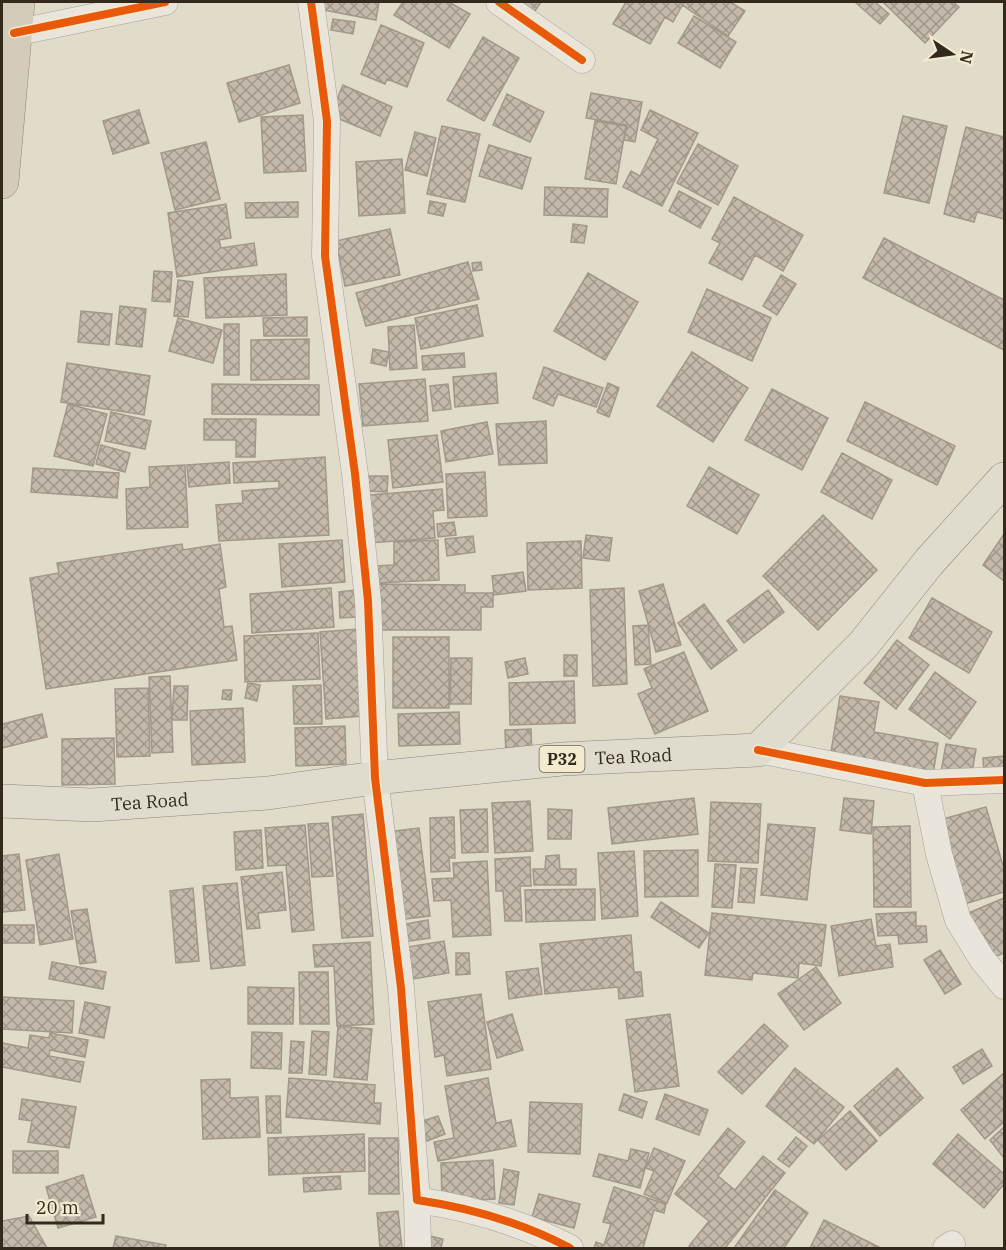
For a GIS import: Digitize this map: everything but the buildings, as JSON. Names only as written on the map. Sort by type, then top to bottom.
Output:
[{"type":"highway","points":[[2,182],[5,84],[18,2]]},
{"type":"main road","points":[[758,750],[862,645],[928,562],[1005,479]]},
{"type":"main road","name":"Tea Road","points":[[2,801],[92,805],[268,793],[375,778],[562,759],[758,750]]},
{"type":"street","points":[[14,33],[165,2]]},
{"type":"street","points":[[311,2],[327,121],[325,256],[355,474],[368,601],[375,778],[401,988],[417,1200],[418,1248]]},
{"type":"street","points":[[499,2],[582,60]]},
{"type":"street","points":[[758,750],[926,783],[1005,780]]},
{"type":"street","points":[[926,783],[939,854],[958,920],[982,959],[1005,986]]},
{"type":"street","points":[[417,1200],[465,1207],[541,1233],[570,1248]]},
{"type":"cycle path","points":[[14,33],[165,2]]},
{"type":"cycle path","points":[[311,2],[327,121],[325,256],[355,474],[368,601],[375,778],[401,988],[417,1200],[495,1217],[570,1248]]},
{"type":"cycle path","points":[[499,2],[582,60]]},
{"type":"cycle path","points":[[758,750],[925,783],[1004,780]]}]
